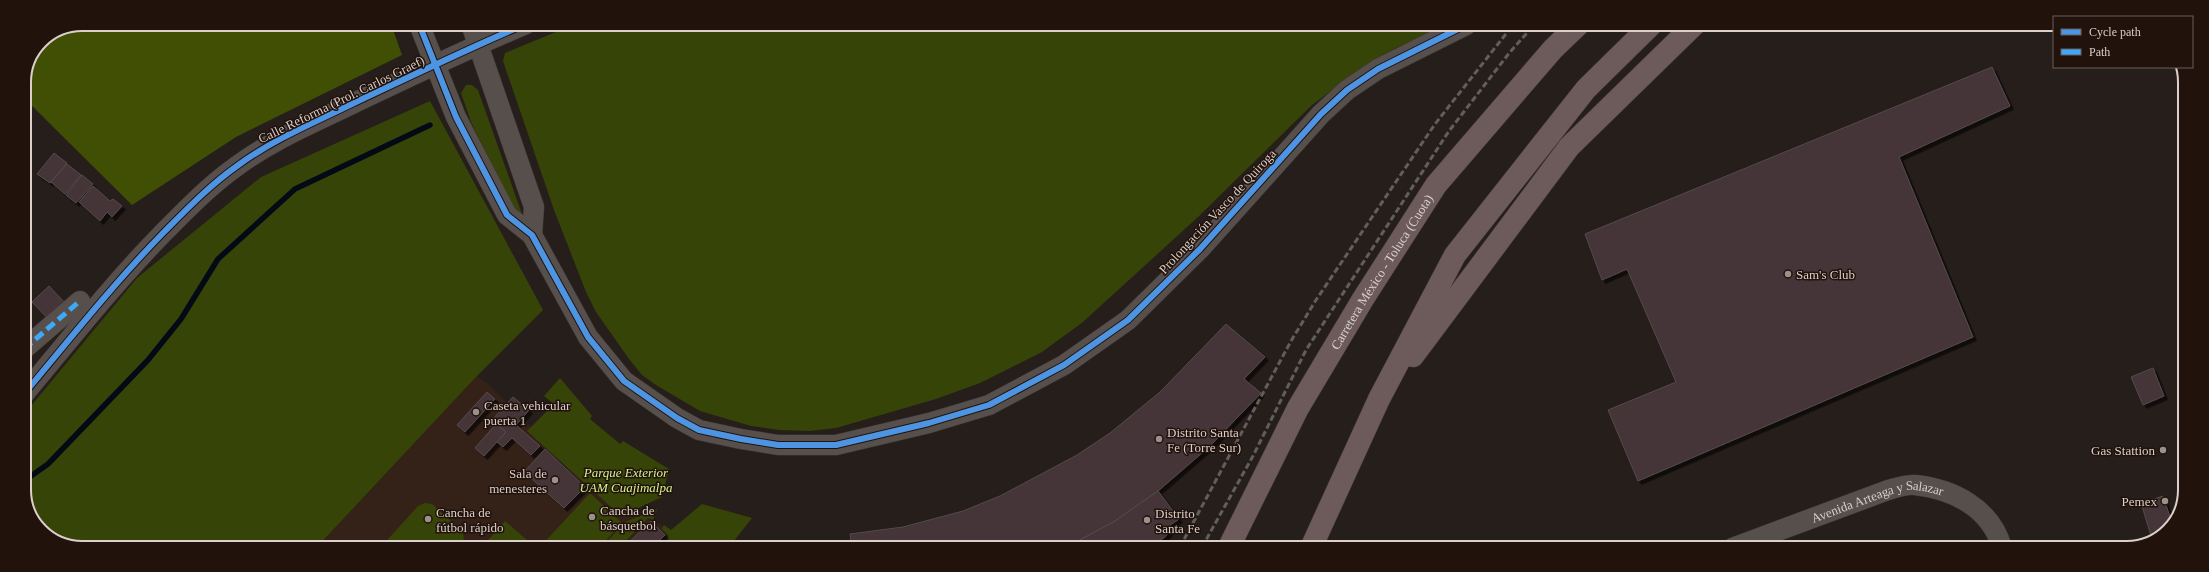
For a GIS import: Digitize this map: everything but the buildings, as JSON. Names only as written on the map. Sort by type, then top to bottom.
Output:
[{"type":"highway","name":"Carretera México - Toluca (Cuota)","points":[[1232,541],[1298,408],[1363,299],[1436,185],[1552,49],[1572,31]]},
{"type":"highway","points":[[1314,541],[1379,399],[1455,255],[1586,89],[1645,31]]},
{"type":"highway","points":[[1379,399],[1445,315],[1569,147],[1688,31]]},
{"type":"street","name":"Prolongación Vasco de Quiroga","points":[[422,31],[434,65],[456,117],[507,215],[532,235],[588,337],[624,381],[677,418],[700,430],[741,440],[778,445],[836,445],[929,423],[989,405],[1064,365],[1128,320],[1200,249],[1316,120],[1347,90],[1378,69],[1454,31]]},
{"type":"street","points":[[474,31],[534,207],[532,235]]},
{"type":"street","name":"Calle Reforma (Prol. Carlos Graef)","points":[[31,385],[83,322],[146,251],[197,198],[236,166],[268,146],[434,65],[510,31]]},
{"type":"street","points":[[31,343],[80,301]]},
{"type":"street","name":"Avenida Arteaga y Salazar","points":[[1751,541],[1888,490],[1914,485],[1948,493],[1972,503],[1988,521],[1998,541]]},
{"type":"shaded area","points":[[477,376],[487,383],[556,452],[606,495],[638,513],[671,530],[702,504],[752,518],[734,541],[323,541]]},
{"type":"green space","points":[[82,31],[393,31],[402,55],[236,137],[132,205],[31,105],[31,82],[35,62],[46,46],[54,40],[62,35]]},
{"type":"green space","points":[[558,31],[1434,31],[1394,49],[1367,64],[1312,105],[1198,217],[1083,322],[1042,352],[980,383],[936,399],[836,428],[810,431],[779,430],[751,426],[700,411],[642,375],[629,359],[596,312],[586,292],[554,210],[503,61],[505,53]]},
{"type":"green space","points":[[466,85],[472,85],[478,90],[522,214],[517,216],[471,122],[461,93]]},
{"type":"green space","points":[[430,101],[543,310],[477,376],[323,541],[82,541],[72,540],[56,534],[44,524],[35,510],[32,500],[31,406],[137,278],[261,177]]},
{"type":"green space","name":"Parque Exterior UAM Cuajimalpa","points":[[560,378],[592,416],[590,419],[620,444],[623,441],[669,469],[662,497],[621,516],[527,431],[554,404],[544,396]]},
{"type":"green space","name":"Cancha de básquetbol","points":[[590,493],[622,523],[606,541],[546,541]]},
{"type":"green space","name":"Cancha de fútbol rápido","points":[[425,503],[432,504],[463,532],[464,541],[386,541],[418,506]]},
{"type":"green space","points":[[702,504],[752,518],[734,541],[664,541],[669,536],[662,529],[664,525],[671,530]]},
{"type":"green space","points":[[657,509],[653,520],[648,518],[626,541],[608,541],[625,522]]},
{"type":"green space","points":[[505,521],[528,541],[487,541]]},
{"type":"waterway","points":[[31,476],[48,464],[148,360],[181,319],[218,259],[295,189],[430,125]]},
{"type":"railway","points":[[1183,541],[1291,341],[1316,300],[1435,124],[1508,31]]},
{"type":"railway","points":[[1205,541],[1253,456],[1306,350],[1449,131],[1510,52],[1529,31]]},
{"type":"marked path","points":[[31,343],[80,301]]},
{"type":"cycle path","points":[[422,31],[456,117],[507,215],[532,235],[588,337],[624,381],[677,418],[699,430],[778,445],[836,445],[929,423],[989,405],[1064,365],[1128,320],[1200,249],[1321,114],[1347,90],[1378,69],[1454,31]]},
{"type":"cycle path","points":[[31,386],[92,312],[146,251],[217,181],[237,166],[264,148],[308,125],[438,63],[510,31]]},
{"type":"place","name":"Sam's Club","points":[[1788,274]]},
{"type":"place","name":"Caseta vehicular puerta 1","points":[[476,412]]},
{"type":"place","name":"Distrito Santa Fe (Torre Sur)","points":[[1159,439]]},
{"type":"place","name":"Gas Stattion","points":[[2163,450]]},
{"type":"place","name":"Sala de menesteres","points":[[555,480]]},
{"type":"place","name":"Pemex","points":[[2165,501]]},
{"type":"place","name":"Cancha de básquetbol","points":[[592,517]]},
{"type":"place","name":"Cancha de fútbol rápido","points":[[428,519]]},
{"type":"place","name":"Distrito Santa Fe","points":[[1147,520]]}]
